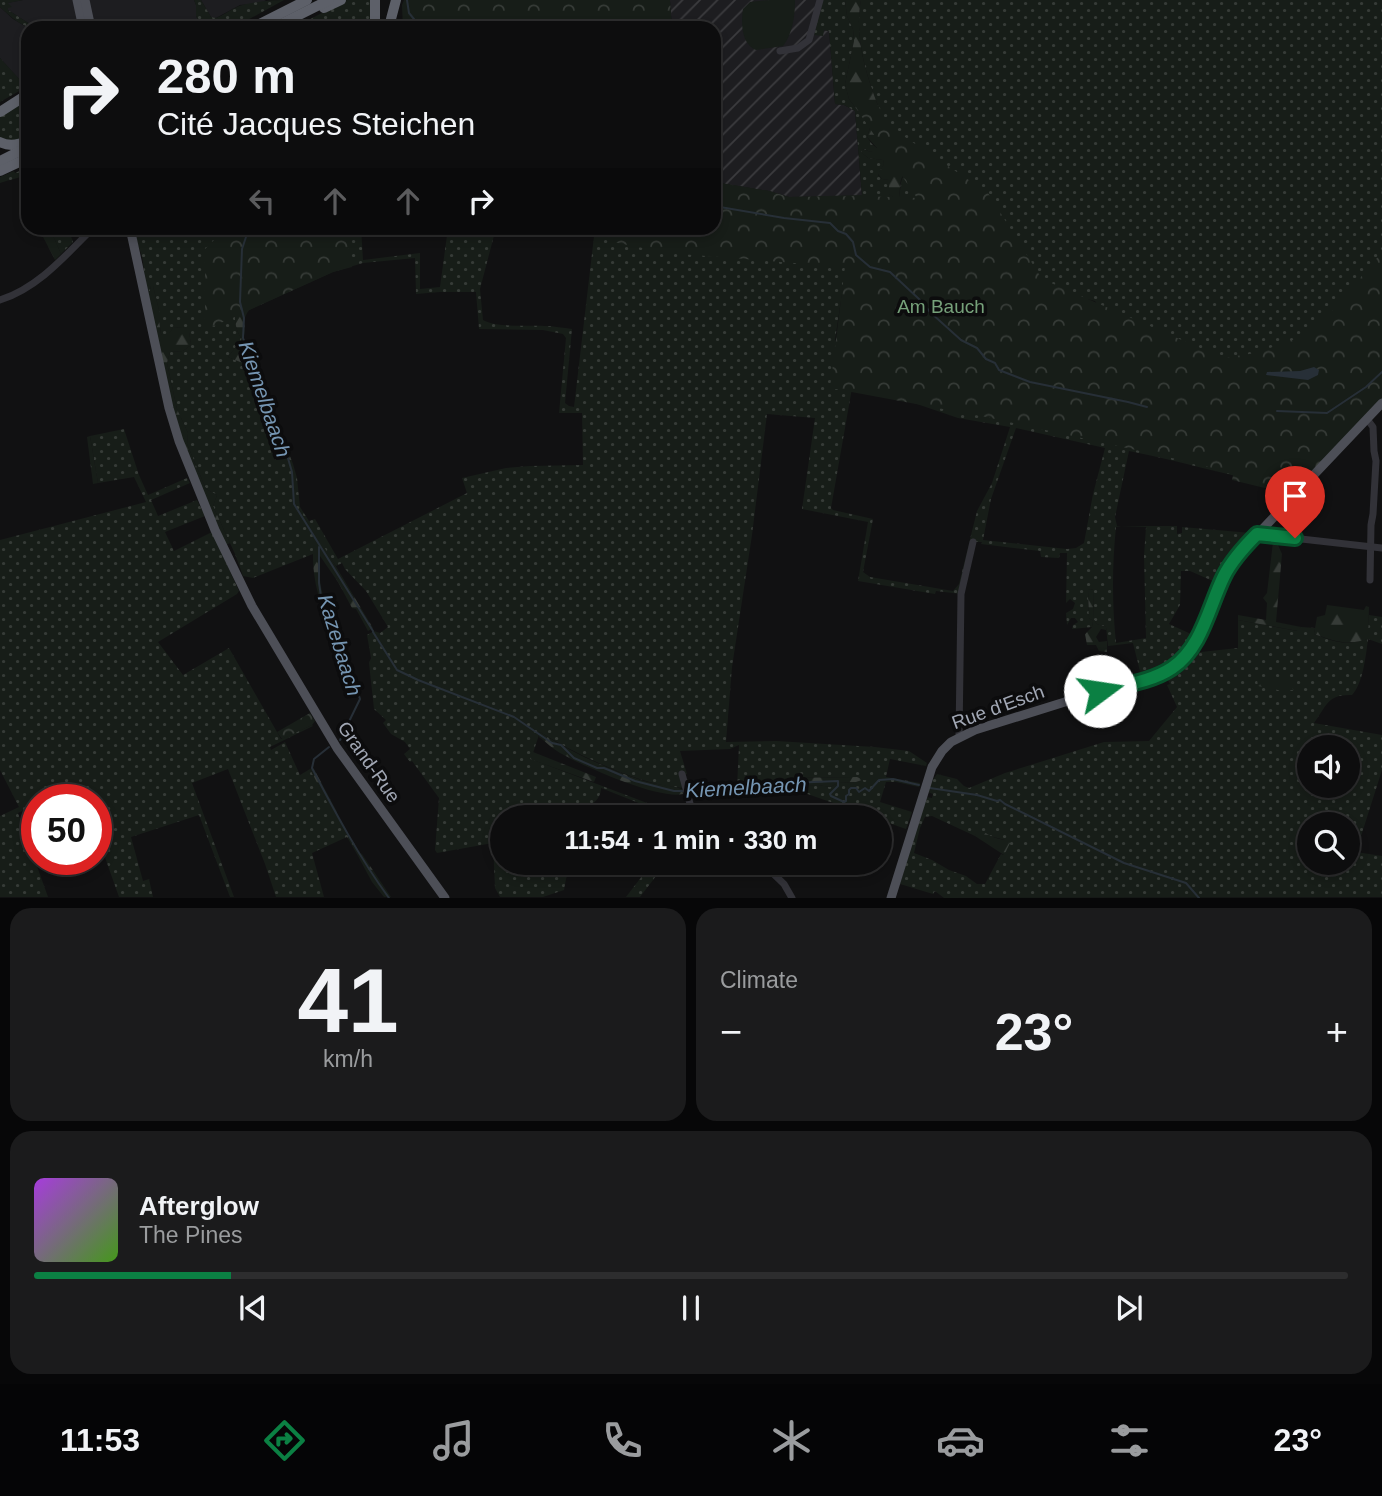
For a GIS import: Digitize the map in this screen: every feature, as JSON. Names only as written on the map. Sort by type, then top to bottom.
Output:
[{"type":"highway","points":[[273,21],[292,0]]},
{"type":"highway","points":[[275,21],[307,0]]},
{"type":"highway","points":[[279,21],[329,0]]},
{"type":"highway","points":[[298,21],[341,0]]},
{"type":"highway","points":[[375,0],[375,21]]},
{"type":"highway","points":[[382,0],[382,21]]},
{"type":"highway","points":[[391,21],[396,0]]},
{"type":"highway","points":[[0,104],[21,92]]},
{"type":"highway","points":[[0,112],[21,98]]},
{"type":"highway","points":[[0,142],[5,145],[21,143]]},
{"type":"highway","points":[[0,161],[21,151]]},
{"type":"highway","points":[[0,170],[21,161]]},
{"type":"main road","points":[[77,0],[82,21]]},
{"type":"main road","points":[[85,0],[90,21]]},
{"type":"main road","name":"Grand-Rue","points":[[131,235],[178,441],[215,530],[252,606],[321,723],[445,898]]},
{"type":"main road","name":"Rue d'Esch","points":[[891,898],[930,772],[942,751],[959,737],[975,730],[1147,679],[1172,668],[1188,653],[1197,638],[1228,569],[1244,547],[1382,403]]},
{"type":"street","points":[[780,51],[798,48],[808,40],[820,0]]},
{"type":"street","points":[[0,300],[32,284],[86,235]]},
{"type":"street","points":[[1367,419],[1373,427],[1376,461],[1370,580]]},
{"type":"street","points":[[1257,534],[1382,548]]},
{"type":"street","points":[[959,737],[961,594],[972,542]]},
{"type":"street","points":[[682,774],[690,805]]},
{"type":"street","points":[[774,875],[792,898]]},
{"type":"shaded area","points":[[23,0],[194,0],[198,21],[25,21],[8,10],[7,3]]},
{"type":"shaded area","points":[[201,0],[266,0],[262,3],[240,5],[216,18],[211,17]]},
{"type":"shaded area","points":[[670,0],[823,0],[823,30],[829,31],[835,104],[855,111],[862,196],[789,197],[721,183],[721,21],[672,21]]},
{"type":"shaded area","points":[[0,7],[21,24],[21,78],[19,79],[0,58]]},
{"type":"shaded area","points":[[1314,367],[1319,370],[1318,375],[1308,380],[1266,375],[1267,372],[1300,371]]},
{"type":"green space","points":[[0,0],[23,0],[8,3],[12,7],[8,10],[25,21],[21,21],[21,24],[0,7]]},
{"type":"green space","points":[[194,0],[201,0],[211,17],[216,18],[241,5],[284,0],[246,21],[198,21]]},
{"type":"green space","points":[[347,0],[371,0],[371,21],[306,21]]},
{"type":"green space","points":[[404,0],[670,0],[672,21],[403,21]]},
{"type":"green space","points":[[795,0],[791,30],[783,46],[756,50],[745,38],[742,27],[743,9],[750,2]]},
{"type":"green space","points":[[823,0],[845,0],[854,41],[845,84],[849,99],[858,111],[866,113],[871,125],[867,137],[878,149],[871,152],[863,149],[861,152],[868,158],[883,160],[884,164],[878,175],[889,180],[889,194],[898,200],[906,172],[865,66],[860,44],[861,0],[1382,0],[1382,311],[1324,356],[1316,385],[1234,379],[1162,341],[1143,349],[1106,331],[1108,320],[1095,301],[1043,288],[1012,262],[984,246],[963,250],[951,242],[942,220],[925,205],[916,213],[924,233],[913,234],[894,244],[895,254],[871,244],[865,250],[870,267],[848,264],[846,267],[835,340],[878,375],[927,400],[942,338],[939,328],[911,294],[929,308],[959,312],[1018,336],[1040,361],[1083,374],[1086,365],[1103,366],[1127,383],[1155,392],[1214,403],[1235,399],[1256,407],[1268,403],[1309,413],[1326,411],[1335,403],[1342,390],[1347,393],[1382,365],[1382,373],[1354,405],[1358,413],[1382,388],[1382,399],[1301,483],[1299,481],[1280,488],[1277,485],[1129,451],[1115,517],[1117,526],[1121,526],[1177,526],[1177,534],[1182,533],[1182,527],[1251,533],[1228,559],[1215,582],[1190,571],[1181,571],[1180,605],[1169,624],[1191,634],[1192,641],[1174,662],[1149,676],[1141,675],[1133,643],[1108,646],[1106,627],[1094,620],[1093,590],[1088,590],[1092,627],[1072,629],[1078,622],[1075,618],[1071,618],[1067,625],[1066,613],[1073,609],[1075,603],[1070,599],[1066,603],[1067,553],[1060,553],[1059,558],[1041,557],[1040,551],[973,542],[961,594],[936,591],[935,594],[858,581],[868,522],[802,509],[815,418],[767,414],[732,667],[726,742],[776,741],[909,751],[927,763],[926,766],[890,759],[886,777],[920,783],[919,787],[886,782],[880,802],[890,805],[839,805],[799,791],[751,792],[784,786],[830,787],[838,783],[862,780],[857,777],[786,778],[750,787],[749,792],[718,792],[737,787],[739,745],[730,749],[680,751],[687,774],[682,775],[686,788],[669,786],[631,776],[591,760],[540,732],[531,759],[652,805],[644,805],[601,788],[599,797],[592,805],[490,805],[490,844],[437,853],[435,850],[439,798],[404,754],[410,749],[405,742],[391,734],[383,723],[386,720],[374,709],[367,635],[374,631],[380,633],[388,627],[366,591],[342,563],[336,566],[319,541],[314,545],[313,554],[253,578],[243,576],[213,506],[217,495],[206,489],[187,444],[188,433],[177,409],[167,363],[170,352],[183,351],[191,345],[189,332],[183,327],[173,328],[166,338],[161,334],[153,286],[147,292],[136,235],[242,235],[242,245],[246,247],[252,235],[361,235],[363,260],[420,253],[420,289],[440,287],[447,235],[494,235],[480,289],[483,320],[504,325],[572,329],[565,403],[574,407],[594,235],[721,235],[721,183],[789,197],[862,195],[855,111],[835,104],[829,31],[824,30],[823,36],[814,35]],"holes":[[[415,258],[416,294],[476,292],[479,329],[543,330],[563,334],[566,338],[559,413],[582,413],[583,465],[506,468],[462,478],[467,493],[338,559],[315,519],[309,521],[300,507],[293,464],[266,393],[262,397],[256,396],[246,368],[228,357],[242,339],[236,325],[235,300],[242,296],[249,301],[249,310],[333,272],[363,263]],[[858,369],[914,403],[958,418],[1010,427],[992,483],[977,511],[959,584],[953,591],[870,577],[863,572],[873,519],[831,508],[851,387]],[[981,371],[1030,386],[1025,404],[1018,404],[1013,419],[965,410],[974,377]],[[1348,410],[1353,422],[1300,472],[1286,480],[1227,470],[1223,468],[1231,458],[1222,449],[1194,443],[1160,428],[1161,420],[1193,415],[1237,418],[1293,428],[1307,427],[1330,431]],[[1016,428],[1105,448],[1084,543],[1076,548],[983,540],[991,499]],[[1116,527],[1146,527],[1146,638],[1116,643],[1113,585]]]},
{"type":"green space","points":[[845,0],[861,0],[860,44],[865,66],[906,172],[902,178],[898,201],[889,194],[889,180],[882,179],[878,174],[884,164],[883,160],[868,158],[861,152],[862,149],[871,152],[877,148],[867,137],[871,125],[866,113],[858,111],[849,99],[845,84],[854,41]]},
{"type":"green space","points":[[0,58],[21,81],[21,90],[0,102]]},
{"type":"green space","points":[[21,103],[21,140],[15,142],[0,137],[0,116]]},
{"type":"green space","name":"Am Bauch","points":[[878,105],[887,125],[988,193],[1042,279],[1223,358],[1256,353],[1298,338],[1334,309],[1382,252],[1382,399],[1291,493],[1278,487],[1277,491],[1232,480],[1233,475],[1199,464],[986,417],[830,388],[845,267],[668,253],[613,242],[595,235],[721,235],[721,183],[789,197],[917,198],[858,111]]},
{"type":"green space","points":[[21,170],[21,177],[0,183],[0,177],[14,171]]},
{"type":"green space","points":[[42,235],[53,235],[61,254],[55,260]]},
{"type":"green space","points":[[53,235],[70,235],[73,242],[61,254]]},
{"type":"green space","points":[[216,235],[346,235],[352,267],[333,272],[205,330],[205,249]]},
{"type":"green space","points":[[151,286],[159,310],[161,334],[166,337],[173,328],[183,327],[189,331],[191,345],[183,351],[170,352],[167,363],[177,409],[188,433],[187,444],[206,489],[217,495],[213,506],[230,543],[226,545],[181,440],[172,409],[147,292]]},
{"type":"green space","points":[[235,300],[249,310],[245,318],[243,338],[258,364],[266,393],[262,397],[256,396],[248,370],[240,362],[228,357],[242,339],[236,325]]},
{"type":"green space","points":[[124,429],[148,495],[187,478],[190,483],[151,500],[158,516],[197,500],[205,516],[165,532],[174,551],[212,532],[239,591],[158,642],[183,675],[229,648],[281,739],[313,726],[270,747],[271,750],[285,742],[300,775],[310,769],[333,813],[337,815],[360,853],[358,856],[347,837],[312,853],[324,897],[276,897],[228,769],[192,783],[234,897],[230,897],[199,815],[131,837],[143,881],[149,879],[153,897],[119,897],[111,875],[112,784],[77,783],[21,784],[21,812],[18,813],[21,821],[21,875],[40,875],[48,897],[0,897],[0,816],[19,807],[0,770],[0,540],[146,502],[134,477],[98,483],[90,436]]},
{"type":"green space","points":[[90,436],[98,483],[93,484],[87,437]]},
{"type":"green space","points":[[320,540],[373,628],[368,631],[320,556],[323,595],[339,631],[335,633],[329,622],[320,601],[314,569],[313,545]]},
{"type":"green space","points":[[1273,542],[1277,543],[1282,554],[1276,622],[1301,627],[1298,631],[1238,620],[1238,615],[1266,620],[1267,603],[1263,598],[1267,593]]},
{"type":"green space","points":[[1090,589],[1093,590],[1094,620],[1106,627],[1106,630],[1101,629],[1096,637],[1099,642],[1107,641],[1107,652],[1099,651],[1096,645],[1087,645],[1085,634],[1092,627],[1093,621],[1089,618]]},
{"type":"green space","points":[[1327,605],[1364,610],[1366,606],[1369,607],[1368,639],[1335,641],[1314,634],[1317,617],[1325,615]]},
{"type":"green space","points":[[1369,615],[1382,617],[1382,644],[1368,639],[1356,690],[1352,695],[1333,699],[1314,723],[1382,735],[1382,770],[1360,839],[1360,812],[1297,812],[1297,875],[1360,875],[1360,853],[1382,856],[1382,897],[944,898],[935,891],[933,894],[900,884],[926,797],[932,798],[933,794],[928,792],[937,774],[957,779],[969,788],[1005,773],[1104,742],[1149,741],[1177,707],[1166,676],[1192,653],[1238,648],[1238,620],[1297,631],[1301,627],[1315,628],[1314,634],[1340,642],[1367,639]],"holes":[[[932,816],[975,836],[978,831],[1005,840],[1004,855],[1001,854],[985,884],[977,884],[966,876],[914,853],[925,817]]]},
{"type":"green space","points":[[1261,677],[1292,682],[1293,690],[1283,691],[1258,686],[1257,679]]},
{"type":"green space","points":[[310,713],[315,721],[312,725],[282,739],[277,732]]},
{"type":"green space","points":[[540,732],[604,766],[644,781],[682,789],[683,794],[657,792],[603,773],[557,751],[539,737]]},
{"type":"green space","points":[[533,752],[596,777],[594,782],[530,759]]},
{"type":"green space","points":[[312,768],[337,815],[333,814],[310,769]]},
{"type":"green space","points":[[881,777],[881,781],[862,780],[838,783],[830,787],[784,786],[750,792],[749,787],[786,778]]},
{"type":"green space","points":[[687,779],[691,786],[737,787],[713,792],[695,792],[689,790]]},
{"type":"green space","points":[[892,806],[912,812],[906,829],[892,824]]},
{"type":"green space","points":[[977,831],[1010,843],[1004,855],[975,836]]},
{"type":"green space","points":[[360,853],[391,897],[384,897],[372,882],[358,856]]},
{"type":"green space","points":[[494,875],[567,875],[564,890],[543,897],[500,897],[495,888]]},
{"type":"green space","points":[[643,875],[657,875],[640,897],[626,897]]},
{"type":"waterway","name":"Kiemelbaach","points":[[407,0],[409,13],[416,21]]},
{"type":"waterway","points":[[721,207],[830,223],[853,242],[856,255],[870,267],[890,272],[961,340],[977,348],[986,359],[995,363],[999,370],[1030,382],[1147,407]]},
{"type":"waterway","name":"Kiemelbaach","points":[[247,235],[242,249],[240,302],[244,318],[243,338],[285,448],[292,472],[294,504],[373,631]]},
{"type":"waterway","points":[[1277,411],[1327,413],[1366,387],[1382,372]]},
{"type":"waterway","name":"Kazebaach","points":[[319,547],[322,603],[340,637],[360,699],[340,740]]},
{"type":"waterway","name":"Kiemelbaach","points":[[373,632],[397,670],[514,717],[552,743],[561,745],[574,758],[597,768],[604,768],[635,781],[684,791]]},
{"type":"waterway","name":"Kazebaach","points":[[329,747],[314,759],[312,768],[339,818],[389,898]]},
{"type":"waterway","name":"Kiemelbaach","points":[[690,791],[747,790],[791,783],[838,781],[838,786],[830,794],[844,802],[851,788],[856,788],[859,792],[865,788],[869,791],[879,780],[893,779],[919,785]]},
{"type":"waterway","name":"Kiemelbaach","points":[[930,788],[1000,800],[1124,863],[1186,883],[1199,898]]},
{"type":"route","points":[[1100,691],[1162,674],[1180,661],[1197,638],[1228,569],[1257,534],[1295,538]]}]
